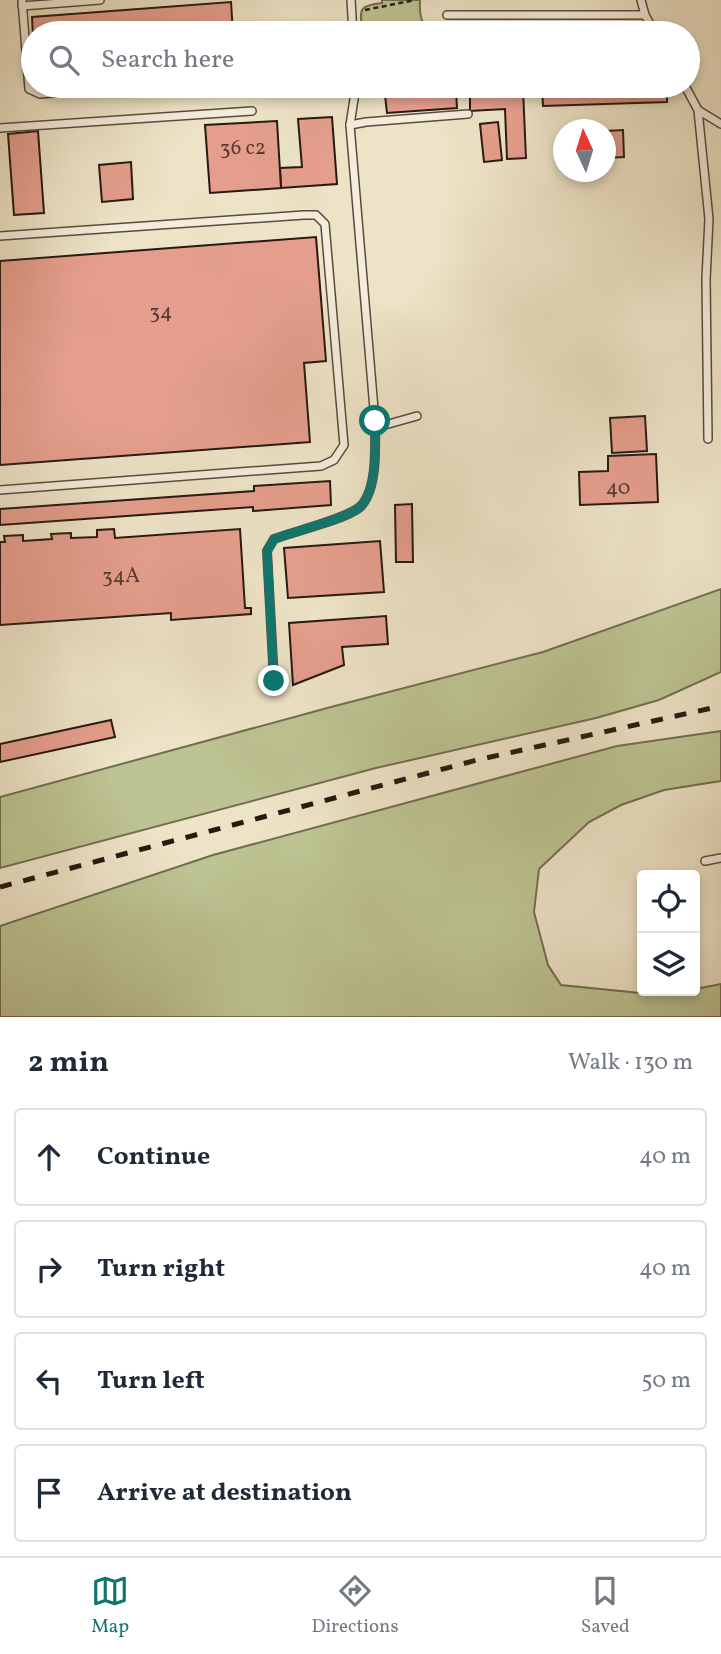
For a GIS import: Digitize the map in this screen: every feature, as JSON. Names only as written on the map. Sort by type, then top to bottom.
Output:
[{"type":"lane","points":[[23,21],[22,3],[100,0]]},
{"type":"lane","points":[[351,0],[352,21]]},
{"type":"lane","points":[[641,0],[648,21]]},
{"type":"lane","points":[[447,15],[645,15]]},
{"type":"lane","points":[[274,681],[267,551],[274,539],[337,518],[360,507],[367,496],[376,460],[350,125],[354,98]]},
{"type":"lane","points":[[692,98],[698,110],[709,219],[706,279],[708,439]]},
{"type":"lane","points":[[698,110],[721,124]]},
{"type":"lane","points":[[0,128],[252,111]]},
{"type":"lane","points":[[350,125],[468,114]]},
{"type":"lane","points":[[709,117],[721,115]]},
{"type":"lane","points":[[0,236],[316,215],[325,224],[344,445],[334,460],[321,466],[0,491]]},
{"type":"lane","points":[[375,421],[385,425],[417,416]]},
{"type":"lane","points":[[705,861],[721,858]]},
{"type":"path","points":[[351,13],[415,0]]},
{"type":"green space","points":[[382,0],[420,0],[423,21],[361,21],[364,8],[382,3]]},
{"type":"green space","points":[[721,589],[721,672],[659,700],[596,718],[376,768],[0,868],[0,797],[543,652]]},
{"type":"green space","points":[[721,731],[721,781],[664,790],[621,805],[589,822],[539,869],[534,912],[548,965],[561,985],[637,993],[637,996],[700,996],[700,988],[721,984],[721,1017],[0,1017],[0,926],[213,855],[617,746]]},
{"type":"building","points":[[231,2],[232,21],[32,21],[32,17]]},
{"type":"building","points":[[385,98],[456,98],[457,108],[387,113]]},
{"type":"building","points":[[470,98],[523,98],[526,158],[507,159],[505,109],[470,111]]},
{"type":"building","points":[[543,98],[667,98],[667,102],[543,106]]},
{"type":"building","points":[[332,117],[337,184],[281,188],[280,168],[302,167],[298,119]]},
{"type":"building","points":[[277,121],[281,188],[210,193],[205,125]]},
{"type":"building","points":[[498,122],[502,160],[484,162],[480,124]]},
{"type":"building","points":[[616,130],[623,130],[624,157],[616,157]]},
{"type":"building","points":[[38,131],[44,213],[14,215],[8,134]]},
{"type":"building","points":[[131,162],[133,199],[102,202],[99,165]]},
{"type":"building","points":[[316,237],[326,361],[304,363],[310,442],[0,465],[0,261]]},
{"type":"building","points":[[645,416],[647,451],[612,453],[610,418]]},
{"type":"building","points":[[656,454],[658,502],[580,505],[579,472],[608,471],[608,456]]},
{"type":"building","points":[[330,481],[331,505],[253,511],[253,507],[0,525],[0,509],[254,491],[254,486]]},
{"type":"building","points":[[412,504],[413,562],[396,562],[395,505]]},
{"type":"building","points":[[114,529],[115,538],[240,529],[245,608],[251,608],[251,614],[171,620],[171,613],[0,625],[0,542],[5,542],[4,536],[23,535],[23,541],[52,539],[51,534],[71,533],[71,538],[97,537],[97,530]]},
{"type":"building","points":[[380,541],[384,592],[288,598],[284,548]]},
{"type":"building","points":[[386,616],[388,644],[342,647],[344,665],[293,685],[289,623]]},
{"type":"building","points":[[111,720],[115,737],[0,762],[0,744]]},
{"type":"railway","points":[[0,887],[477,760],[721,706]]},
{"type":"route","points":[[274,681],[267,551],[274,539],[337,518],[360,507],[367,496],[376,460],[375,421]]}]
